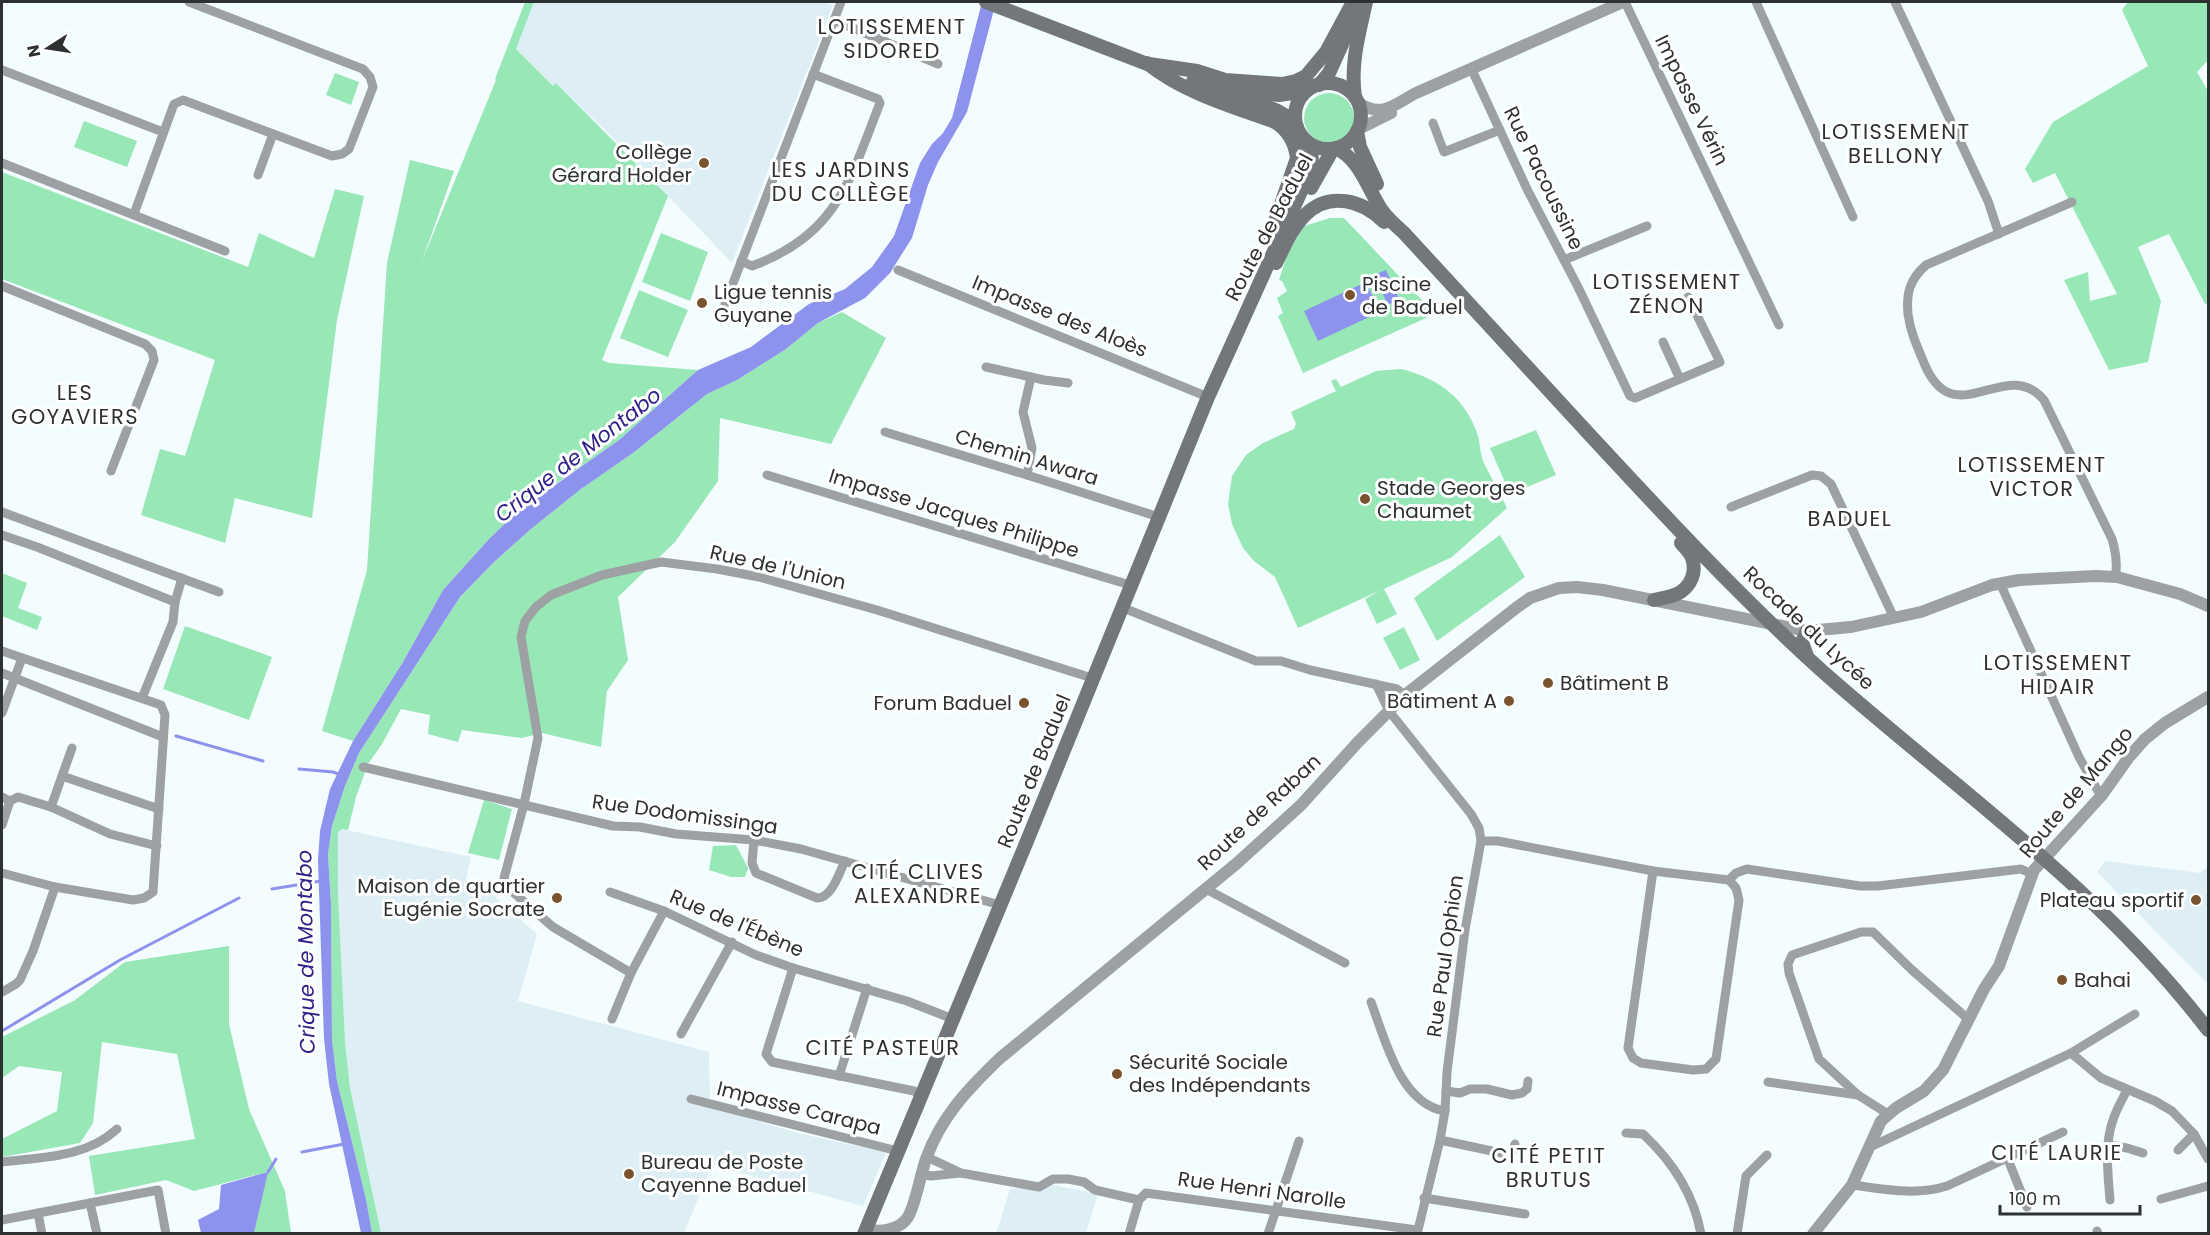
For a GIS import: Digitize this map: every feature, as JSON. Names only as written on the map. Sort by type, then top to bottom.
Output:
[{"type":"main road","points":[[986,2],[1209,87],[1276,110],[1288,117],[1305,140],[1322,149],[1334,149],[1351,140],[1358,130],[1361,115],[1356,100],[1352,72],[1366,2]]},
{"type":"main road","points":[[1147,63],[1197,71],[1225,80],[1282,84],[1296,81],[1306,76],[1326,52],[1353,2]]},
{"type":"main road","points":[[1297,127],[1295,111],[1298,104],[1329,73],[1361,2]]},
{"type":"main road","points":[[1147,63],[1160,74],[1192,90],[1275,122],[1284,128],[1295,148],[1297,158],[1241,323]]},
{"type":"main road","points":[[1209,87],[1268,95],[1294,94],[1313,88],[1339,85],[1356,100]]},
{"type":"main road","name":"Rocade du Lycée","points":[[1358,130],[1358,142],[1362,153],[1385,201],[1404,233]]},
{"type":"main road","name":"Route de Baduel","points":[[865,1231],[1208,396],[1312,167],[1312,155],[1305,140]]},
{"type":"main road","name":"Route de Baduel","points":[[1241,323],[1334,149]]},
{"type":"main road","name":"Rocade du Lycée","points":[[1334,149],[1350,157],[1356,164],[1391,222],[1404,233],[1653,505],[1771,624],[2046,858],[2156,967],[2208,1030]]},
{"type":"main road","points":[[1241,323],[1256,301],[1292,233],[1305,215],[1315,207],[1336,200],[1357,202],[1373,211],[1444,284],[1459,293]]},
{"type":"main road","points":[[1653,505],[1667,527],[1692,556],[1693,567],[1692,580],[1685,589],[1654,600]]},
{"type":"main road","points":[[1807,632],[1802,642],[1807,656]]},
{"type":"street","points":[[134,214],[174,104],[183,100],[332,156],[342,154],[349,148],[373,87],[370,77],[363,69],[189,2]]},
{"type":"street","points":[[725,304],[841,2]]},
{"type":"street","points":[[1356,100],[1368,109],[1378,111],[1624,2]]},
{"type":"street","name":"Impasse Vérin","points":[[1624,2],[1779,325]]},
{"type":"street","points":[[1756,2],[1852,217]]},
{"type":"street","points":[[1896,2],[1988,201],[1999,234]]},
{"type":"street","points":[[834,20],[938,64]]},
{"type":"street","points":[[2,70],[163,132]]},
{"type":"street","name":"Rue Pacoussine","points":[[1472,70],[1527,189],[1578,287],[1626,390],[1632,397],[1640,396],[1680,379]]},
{"type":"street","points":[[741,261],[752,266],[773,258],[798,244],[813,232],[828,217],[842,196],[866,140],[880,103],[878,99],[813,74]]},
{"type":"street","points":[[1358,130],[1398,110],[1435,86]]},
{"type":"street","points":[[1433,123],[1444,152],[1500,130]]},
{"type":"street","points":[[258,175],[273,134]]},
{"type":"street","points":[[2,163],[225,251]]},
{"type":"street","points":[[2073,202],[1926,265],[1916,273],[1910,283],[1907,296],[1910,328],[1928,374],[1947,392],[1957,396],[1967,396],[2004,385],[2019,384],[2031,388],[2044,400],[2112,539],[2117,563],[2115,572],[2117,577]]},
{"type":"street","points":[[1564,260],[1647,226]]},
{"type":"street","name":"Impasse des Aloès","points":[[898,270],[1208,396]]},
{"type":"street","points":[[2,286],[145,344],[152,351],[154,360],[111,471]]},
{"type":"street","points":[[1663,342],[1680,379],[1720,362],[1688,297]]},
{"type":"street","points":[[986,367],[1068,383]]},
{"type":"street","points":[[1027,475],[1032,448],[1024,418],[1024,406],[1031,377]]},
{"type":"street","name":"Chemin Awara","points":[[885,432],[1159,517]]},
{"type":"street","name":"Impasse Jacques Philippe","points":[[767,475],[1130,585]]},
{"type":"street","points":[[1731,507],[1812,475],[1821,476],[1831,484],[1894,618]]},
{"type":"street","points":[[2,512],[219,592]]},
{"type":"street","points":[[2,536],[37,547],[175,602]]},
{"type":"street","name":"Rue de l'Union","points":[[631,973],[553,927],[507,887],[504,878],[524,804],[538,738],[521,637],[525,621],[536,607],[551,595],[602,575],[661,562],[717,569],[756,577],[878,610],[1092,678]]},
{"type":"street","name":"Route de Raban","points":[[865,1231],[883,1232],[896,1227],[907,1218],[927,1157],[943,1121],[967,1090],[999,1059],[1206,889],[1301,805],[1405,695],[1516,608],[1543,592],[1577,587],[1603,590],[1807,632],[1851,627],[1922,612],[2000,583],[2071,577],[2117,577],[2180,594],[2208,606]]},
{"type":"street","points":[[142,698],[173,622],[175,602],[182,578]]},
{"type":"street","points":[[2000,583],[2079,757],[2097,791],[2102,795]]},
{"type":"street","points":[[1121,608],[1256,660],[1274,660],[1397,688],[1405,695]]},
{"type":"street","points":[[2,651],[161,705],[165,715],[153,892],[144,898],[134,900],[55,887],[2,873]]},
{"type":"street","points":[[2,713],[22,658]]},
{"type":"street","points":[[2,673],[163,737]]},
{"type":"street","points":[[1376,684],[1389,711],[1471,814],[1479,828],[1481,841],[1498,841],[1653,872],[1729,880],[1736,888],[1739,900],[1716,1059],[1706,1069],[1693,1070],[1641,1063],[1634,1060],[1628,1051],[1653,872]]},
{"type":"street","name":"Route de Mango","points":[[1813,1233],[1852,1185],[1875,1131],[1888,1114],[1924,1091],[1943,1070],[1968,1019],[1999,966],[2032,874],[2102,795],[2145,739],[2165,723],[2208,697]]},
{"type":"street","points":[[51,807],[72,748]]},
{"type":"street","name":"Rue Dodomissinga","points":[[363,767],[613,826],[754,840],[801,849],[1000,906]]},
{"type":"street","points":[[62,776],[159,809]]},
{"type":"street","points":[[2,825],[6,799],[18,797],[51,807],[110,834],[157,846]]},
{"type":"street","points":[[754,840],[752,863],[756,873],[817,898],[823,898],[829,893],[845,861]]},
{"type":"street","name":"Rue Paul Ophion","points":[[1417,1232],[1445,1111],[1447,1072],[1465,930],[1481,841]]},
{"type":"street","points":[[1729,880],[1736,873],[1747,870],[1869,886],[2021,869],[2032,874]]},
{"type":"street","points":[[2,992],[20,980],[33,951],[55,887]]},
{"type":"street","points":[[1206,889],[1345,963]]},
{"type":"street","name":"Rue de l'Ébène","points":[[610,892],[664,911],[756,955],[793,968],[867,988],[953,1019]]},
{"type":"street","points":[[612,1019],[631,973],[664,911]]},
{"type":"street","points":[[1888,1114],[1858,1095],[1823,1064],[1814,1048],[1788,968],[1789,960],[1795,954],[1862,933],[1873,932],[1968,1019]]},
{"type":"street","points":[[681,1034],[732,942]]},
{"type":"street","points":[[793,968],[766,1054],[768,1058],[772,1062],[914,1091],[921,1096]]},
{"type":"street","points":[[839,1076],[867,988]]},
{"type":"street","points":[[1371,1002],[1400,1074],[1423,1103],[1433,1109],[1445,1111]]},
{"type":"street","points":[[1868,1148],[2071,1053],[2135,1014]]},
{"type":"street","points":[[2071,1053],[2101,1078],[2164,1106],[2180,1118],[2194,1134],[2208,1159]]},
{"type":"street","points":[[1446,1091],[1460,1093],[1470,1089],[1486,1089],[1512,1095],[1522,1093],[1527,1089],[1528,1081]]},
{"type":"street","points":[[1768,1082],[1858,1095]]},
{"type":"street","points":[[2110,1200],[2108,1145],[2113,1119],[2127,1090]]},
{"type":"street","name":"Impasse Carapa","points":[[691,1099],[898,1151]]},
{"type":"street","points":[[2,1162],[86,1149],[108,1138],[117,1129]]},
{"type":"street","points":[[1852,1185],[1913,1192],[1932,1191],[2063,1132]]},
{"type":"street","points":[[1626,1133],[1643,1134],[1674,1168],[1698,1214],[1701,1233]]},
{"type":"street","points":[[2178,1150],[2194,1134]]},
{"type":"street","points":[[1440,1140],[1506,1154],[1512,1152],[1515,1144]]},
{"type":"street","points":[[1268,1233],[1299,1141]]},
{"type":"street","points":[[2108,1145],[2143,1153]]},
{"type":"street","points":[[1737,1233],[1746,1176],[1767,1155]]},
{"type":"street","points":[[927,1157],[961,1173],[1039,1187],[1053,1179],[1068,1179],[1084,1182],[1095,1190],[1139,1200],[1129,1233]]},
{"type":"street","points":[[2007,1157],[2027,1207]]},
{"type":"street","points":[[921,1174],[931,1176],[961,1173]]},
{"type":"street","points":[[2161,1199],[2208,1186]]},
{"type":"street","points":[[2,1220],[158,1190],[166,1233]]},
{"type":"street","name":"Rue Henri Narolle","points":[[1139,1200],[1146,1193],[1417,1232]]},
{"type":"street","points":[[1424,1198],[1525,1214]]},
{"type":"street","points":[[90,1203],[97,1233]]},
{"type":"street","points":[[38,1212],[42,1233]]},
{"type":"shaded area","name":"Collège Gérard Holder","points":[[534,2],[824,2],[833,5],[732,263],[603,128],[556,83],[553,86],[516,49]]},
{"type":"shaded area","points":[[342,829],[471,857],[465,883],[497,891],[496,898],[537,934],[518,1001],[709,1052],[710,1106],[797,1133],[886,1152],[863,1206],[712,1165],[684,1233],[381,1233],[350,1088],[345,1042],[338,893],[338,832]]},
{"type":"shaded area","points":[[2105,861],[2200,873],[2208,866],[2208,984],[2097,872]]},
{"type":"shaded area","points":[[1048,1184],[1098,1194],[1086,1233],[996,1234],[1010,1189]]},
{"type":"green space","points":[[525,2],[534,2],[516,49],[553,86],[556,83],[668,196],[602,360],[609,363],[698,370],[619,440],[517,512],[489,539],[443,590],[403,662],[353,741],[322,731],[367,570],[387,263],[410,160],[454,171],[422,261],[496,80]]},
{"type":"green space","points":[[2128,2],[2208,2],[2208,60],[2197,72],[2208,91],[2208,303],[2205,304],[2169,234],[2138,247],[2161,301],[2148,362],[2109,370],[2064,280],[2088,272],[2090,301],[2117,294],[2055,173],[2033,183],[2025,169],[2053,122],[2148,66],[2122,10]]},
{"type":"green space","points":[[335,73],[359,82],[351,105],[326,95]]},
{"type":"green space","points":[[1329,93],[1338,95],[1349,104],[1354,118],[1352,127],[1343,138],[1329,143],[1320,141],[1309,132],[1304,118],[1306,109],[1315,98]]},
{"type":"green space","points":[[84,121],[137,141],[127,167],[74,147]]},
{"type":"green space","points":[[2,172],[248,267],[259,233],[314,258],[335,189],[364,196],[337,320],[312,518],[235,498],[225,543],[141,515],[160,449],[185,456],[215,360],[2,279]]},
{"type":"green space","name":"Piscine de Baduel","points":[[1330,218],[1344,218],[1435,314],[1303,373],[1278,316],[1283,313],[1277,298],[1287,291],[1282,281],[1279,280],[1287,255],[1304,226]]},
{"type":"green space","points":[[661,233],[708,252],[690,301],[642,282]]},
{"type":"green space","points":[[639,290],[688,310],[668,357],[620,338]]},
{"type":"green space","points":[[842,312],[886,338],[831,444],[720,418],[718,481],[675,542],[618,597],[628,660],[607,691],[601,747],[542,733],[522,738],[462,730],[458,742],[428,734],[430,715],[401,709],[368,764],[356,797],[348,830],[342,829],[338,832],[338,893],[345,1042],[350,1088],[381,1233],[372,1233],[337,1081],[332,1040],[331,904],[328,854],[332,826],[359,753],[460,597],[494,562],[581,489],[633,453],[707,394],[737,380],[786,349],[818,323]]},
{"type":"green space","name":"Stade Georges Chaumet","points":[[1401,369],[1427,378],[1458,400],[1473,423],[1484,463],[1507,508],[1452,557],[1384,589],[1397,614],[1377,624],[1365,599],[1381,590],[1298,628],[1275,577],[1254,561],[1243,548],[1232,524],[1228,504],[1232,476],[1246,455],[1263,443],[1294,429],[1296,424],[1291,412],[1336,391],[1331,381],[1336,379],[1341,387],[1376,371]]},
{"type":"green space","points":[[1536,430],[1556,475],[1510,494],[1490,448]]},
{"type":"green space","points":[[1500,535],[1525,577],[1437,641],[1414,598]]},
{"type":"green space","points":[[2,573],[27,583],[18,608],[42,617],[37,630],[2,616]]},
{"type":"green space","points":[[185,626],[272,657],[249,720],[163,689]]},
{"type":"green space","points":[[1404,627],[1420,660],[1400,670],[1383,638]]},
{"type":"green space","points":[[484,800],[512,809],[499,860],[468,853]]},
{"type":"green space","points":[[736,845],[748,868],[745,877],[731,877],[709,870],[713,846]]},
{"type":"green space","points":[[229,946],[229,1024],[249,1109],[285,1191],[291,1233],[254,1233],[267,1172],[194,1191],[166,1180],[95,1195],[89,1156],[195,1139],[177,1054],[102,1042],[93,1123],[80,1143],[2,1157],[2,1139],[57,1111],[62,1072],[19,1066],[2,1078],[2,1037],[75,1000],[125,962]]},
{"type":"water","points":[[982,2],[996,2],[967,112],[938,162],[928,185],[912,238],[890,273],[865,298],[818,323],[786,349],[737,380],[707,394],[633,453],[581,489],[494,562],[460,597],[359,753],[332,826],[328,854],[331,904],[332,1040],[337,1081],[372,1233],[361,1233],[329,1084],[324,1039],[318,860],[320,831],[330,789],[353,741],[403,662],[443,590],[517,512],[619,440],[698,370],[751,347],[809,304],[845,289],[872,267],[894,236],[920,163],[952,118]]},
{"type":"water","points":[[1386,270],[1399,299],[1388,305],[1374,275]]},
{"type":"water","points":[[1366,282],[1380,312],[1318,341],[1304,311]]},
{"type":"water","points":[[268,1172],[254,1233],[201,1233],[198,1220],[219,1209],[221,1185]]},
{"type":"waterway","points":[[176,736],[263,761]]},
{"type":"waterway","points":[[299,769],[333,772],[341,775]]},
{"type":"waterway","name":"Crique de Montabo","points":[[272,889],[321,881]]},
{"type":"waterway","points":[[2,1031],[120,960],[239,898]]},
{"type":"waterway","points":[[302,1152],[344,1144]]},
{"type":"waterway","points":[[268,1172],[276,1159]]},
{"type":"place","name":"Collège Gérard Holder","points":[[704,163]]},
{"type":"place","name":"Piscine de Baduel","points":[[1350,295]]},
{"type":"place","name":"Ligue tennis Guyane","points":[[702,303]]},
{"type":"place","name":"Stade Georges Chaumet","points":[[1365,499]]},
{"type":"place","name":"Bâtiment B","points":[[1548,683]]},
{"type":"place","name":"Bâtiment A","points":[[1509,701]]},
{"type":"place","name":"Forum Baduel","points":[[1024,703]]},
{"type":"place","name":"Maison de quartier Eugénie Socrate","points":[[557,898]]},
{"type":"place","name":"Plateau sportif","points":[[2196,900]]},
{"type":"place","name":"Bahai","points":[[2062,980]]},
{"type":"place","name":"Sécurité Sociale des Indépendants","points":[[1117,1074]]},
{"type":"place","name":"Bureau de Poste Cayenne Baduel","points":[[629,1174]]},
{"type":"district","name":"LOTISSEMENT SIDORED","points":[[892,39]]},
{"type":"district","name":"LOTISSEMENT BELLONY","points":[[1896,144]]},
{"type":"district","name":"LES JARDINS DU COLLÈGE","points":[[841,182]]},
{"type":"district","name":"LOTISSEMENT ZÉNON","points":[[1667,294]]},
{"type":"district","name":"LES GOYAVIERS","points":[[75,405]]},
{"type":"district","name":"LOTISSEMENT VICTOR","points":[[2032,477]]},
{"type":"district","name":"BADUEL","points":[[1850,519]]},
{"type":"district","name":"LOTISSEMENT HIDAIR","points":[[2058,675]]},
{"type":"district","name":"CITÉ CLIVES ALEXANDRE","points":[[918,884]]},
{"type":"district","name":"CITÉ PASTEUR","points":[[883,1048]]},
{"type":"district","name":"CITÉ LAURIE","points":[[2057,1153]]},
{"type":"district","name":"CITÉ PETIT BRUTUS","points":[[1549,1168]]}]
